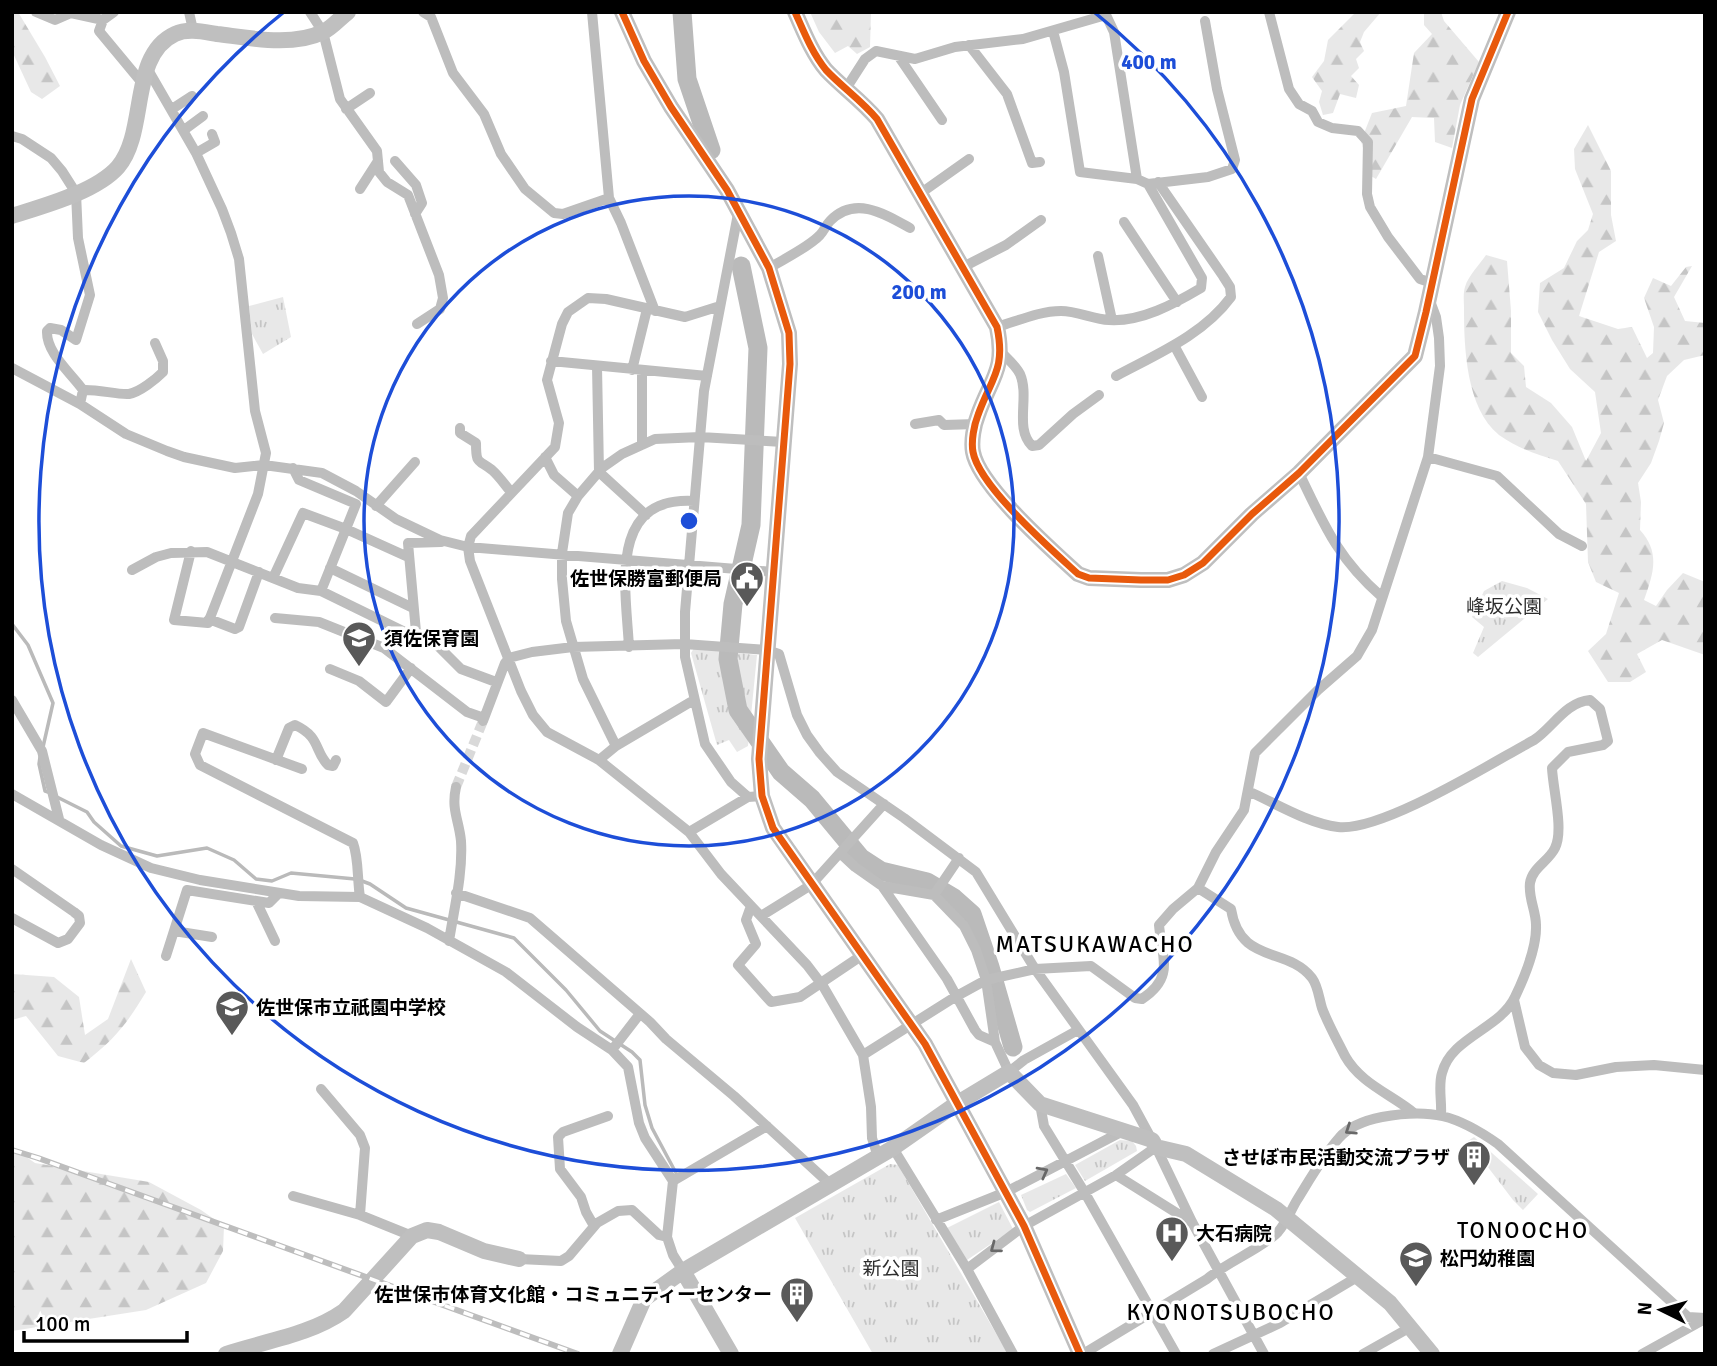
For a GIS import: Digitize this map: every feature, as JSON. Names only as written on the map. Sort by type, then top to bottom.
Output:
[{"type":"street","points":[[36,12],[55,20],[60,15],[71,13],[103,20]]},
{"type":"street","points":[[114,12],[103,20],[99,31],[143,84]]},
{"type":"street","points":[[189,12],[193,30]]},
{"type":"street","points":[[310,12],[323,32],[340,100],[377,151],[379,172],[387,182],[408,195],[439,275],[443,298],[440,309],[417,324]]},
{"type":"street","points":[[12,216],[76,193],[116,170],[129,153],[147,68],[154,54],[175,34],[193,30],[279,40],[298,39],[323,32],[348,12]]},
{"type":"street","points":[[592,12],[609,198],[621,223],[651,310],[637,370],[642,444]]},
{"type":"street","points":[[622,12],[630,33],[671,107],[727,190],[769,268],[789,333],[790,364],[755,797]]},
{"type":"street","points":[[795,12],[808,41],[826,70],[877,119],[998,327],[1001,352],[995,380],[976,424],[973,453],[980,471],[1004,500],[1078,574],[1089,578],[1159,580],[1184,575],[1203,563],[1252,514],[1299,473],[1415,356],[1472,99],[1508,12]]},
{"type":"street","points":[[863,1055],[957,995],[986,980],[1002,976],[1035,969],[1091,966],[1131,996],[1142,999],[1156,989],[1165,967],[1159,925],[1172,909],[1198,888],[1216,852],[1244,810],[1255,753],[1318,690],[1357,656],[1372,629],[1428,457],[1440,366],[1436,317],[1431,291],[1388,237],[1370,207],[1367,194],[1368,142],[1358,131],[1332,128],[1318,122],[1312,111],[1299,104],[1289,89],[1269,12]]},
{"type":"street","points":[[432,14],[453,73],[484,114],[501,154],[525,189],[554,213],[563,214],[609,198]]},
{"type":"street","points":[[846,88],[869,55],[876,51],[915,59],[969,45],[1023,39],[1106,15],[1114,32],[1148,182],[1202,278],[1201,288],[1177,302],[1133,318],[1112,320],[1063,311],[1044,313],[998,327]]},
{"type":"street","points":[[1053,31],[1064,72],[1080,172],[1148,182],[1221,175],[1232,169],[1235,160],[1217,89],[1205,21]]},
{"type":"street","points":[[969,45],[1007,94],[1032,163],[1040,162]]},
{"type":"street","points":[[899,57],[942,120]]},
{"type":"street","points":[[147,68],[196,153],[222,209],[239,259],[255,411],[266,453],[258,494],[208,623],[174,620],[191,551]]},
{"type":"street","points":[[346,109],[370,93]]},
{"type":"street","points":[[172,109],[192,96]]},
{"type":"street","points":[[184,130],[203,116]]},
{"type":"street","points":[[196,153],[215,142],[212,134]]},
{"type":"street","points":[[12,135],[51,159],[76,193],[78,238],[90,295],[76,340],[50,327],[46,339],[83,390],[80,404]]},
{"type":"street","points":[[921,193],[969,159]]},
{"type":"street","points":[[360,190],[378,161]]},
{"type":"street","points":[[395,161],[416,186],[422,203],[415,214]]},
{"type":"street","points":[[1116,376],[1174,345],[1219,314],[1231,297],[1230,287],[1223,276],[1148,182]]},
{"type":"street","points":[[769,268],[820,236],[829,221],[840,213],[860,207],[874,209],[910,228]]},
{"type":"street","points":[[738,214],[707,376],[689,563],[684,644],[705,744],[731,782],[755,797],[811,885],[925,1044],[1024,1226],[1082,1354],[1277,1234],[1307,1184],[1345,1132],[1365,1122],[1415,1113],[1441,1115],[1480,1131],[1497,1143],[1688,1317],[1705,1318]]},
{"type":"street","points":[[963,267],[1006,245],[1041,220]]},
{"type":"street","points":[[1124,222],[1177,302]]},
{"type":"street","points":[[1098,256],[1112,320]]},
{"type":"street","points":[[720,306],[685,317],[588,298],[568,312],[562,324],[547,380],[559,423],[555,447],[480,525],[471,536],[468,547],[475,577],[533,715],[547,732],[599,760],[689,832],[721,874],[821,983],[863,1055],[871,1107],[872,1138],[878,1157]]},
{"type":"street","points":[[83,390],[98,389],[130,394],[156,379],[163,372],[163,361],[155,343]]},
{"type":"street","points":[[1174,345],[1203,390]]},
{"type":"street","points":[[1001,352],[1021,376],[1024,390],[1023,430],[1032,446],[1040,445],[1073,414],[1099,395]]},
{"type":"street","points":[[551,361],[707,376]]},
{"type":"street","points":[[597,366],[599,471],[646,515]]},
{"type":"street","points":[[12,368],[80,404],[126,434],[184,457],[235,468],[264,465],[321,473],[356,491],[396,519],[446,542],[468,547],[689,563],[773,572]]},
{"type":"street","points":[[915,424],[939,420],[944,425],[976,424]]},
{"type":"street","points":[[460,428],[460,433],[476,443],[476,457],[480,464],[492,470],[512,492]]},
{"type":"street","points":[[617,746],[588,691],[573,647],[565,611],[562,553],[568,513],[599,471],[622,454],[655,439],[700,437],[783,442]]},
{"type":"street","points":[[545,457],[554,475],[578,496]]},
{"type":"street","points":[[1428,457],[1497,476],[1559,534],[1582,546]]},
{"type":"street","points":[[376,506],[408,464]]},
{"type":"street","points":[[293,468],[299,480],[356,504],[321,591]]},
{"type":"street","points":[[1299,473],[1328,534],[1343,558],[1360,578],[1382,597]]},
{"type":"street","points":[[629,647],[625,559],[634,529],[646,515],[671,502],[694,501]]},
{"type":"street","points":[[273,578],[303,513],[408,557]]},
{"type":"street","points":[[416,632],[408,543],[446,542]]},
{"type":"street","points":[[132,570],[171,552],[207,552],[298,588],[321,591],[409,634],[416,632],[437,645],[461,669],[496,682]]},
{"type":"street","points":[[330,568],[413,608]]},
{"type":"street","points":[[209,619],[235,629],[239,627],[259,572]]},
{"type":"street","points":[[275,618],[319,622],[384,648],[467,712],[483,719],[496,682],[509,658],[531,652],[573,647],[684,644],[767,650],[779,654],[797,715],[807,735],[837,772],[976,872],[1035,969],[1133,1105],[1192,1222],[1264,1354]]},
{"type":"street","points":[[330,669],[359,681],[386,702],[411,668]]},
{"type":"street","points":[[12,700],[42,751],[59,819]]},
{"type":"street","points":[[599,760],[617,746],[694,700]]},
{"type":"street","points":[[1248,791],[1315,822],[1340,827],[1359,826],[1413,806],[1467,777],[1547,731],[1569,707],[1579,701],[1590,700],[1600,709],[1608,741],[1603,745],[1568,752],[1552,768],[1559,831],[1555,848],[1530,880],[1536,923],[1535,942],[1514,1000],[1498,1017],[1449,1057],[1442,1069],[1440,1081],[1441,1115]]},
{"type":"street","points":[[276,760],[289,728],[295,725],[317,743],[323,760],[328,765],[333,766],[336,760]]},
{"type":"street","points":[[302,769],[203,733],[195,754],[200,765],[353,843],[357,853],[360,897]]},
{"type":"street","points":[[449,941],[461,841],[453,802],[456,787]]},
{"type":"street","points":[[12,794],[101,845],[151,868],[200,880],[299,896],[360,897],[506,972],[612,1050],[628,1067],[639,1123],[645,1138],[673,1181],[667,1237],[673,1255],[731,1354]]},
{"type":"street","points":[[689,832],[755,797]]},
{"type":"street","points":[[761,916],[811,885],[884,804]]},
{"type":"street","points":[[840,853],[882,886],[957,995],[979,1035],[995,1042]]},
{"type":"street","points":[[934,895],[959,858]]},
{"type":"street","points":[[12,869],[74,912],[79,916],[80,923],[68,939],[58,943],[12,918]]},
{"type":"street","points":[[882,886],[934,895],[964,926],[986,980],[995,1042],[1009,1072],[1040,1104],[1186,1154],[1276,1209],[1390,1303],[1432,1354]]},
{"type":"street","points":[[1198,888],[1231,909],[1236,931],[1246,941],[1297,966],[1312,978],[1318,990],[1322,1010],[1347,1059],[1373,1086],[1398,1099],[1415,1113]]},
{"type":"street","points":[[166,956],[187,890],[270,903],[279,893]]},
{"type":"street","points":[[456,893],[530,918],[831,1185]]},
{"type":"street","points":[[256,901],[275,941]]},
{"type":"street","points":[[751,906],[746,920],[756,944],[738,965],[771,1002],[800,997],[862,956]]},
{"type":"street","points":[[174,931],[212,937]]},
{"type":"street","points":[[1514,1000],[1525,1047],[1539,1065],[1553,1073],[1576,1075],[1654,1065],[1705,1070]]},
{"type":"street","points":[[612,1050],[639,1014]]},
{"type":"street","points":[[620,1354],[644,1299],[683,1271],[893,1148],[1024,1060],[1078,1030]]},
{"type":"street","points":[[321,1089],[360,1135],[365,1148],[360,1215]]},
{"type":"street","points":[[1040,1104],[1044,1126],[1085,1192],[1176,1354]]},
{"type":"street","points":[[594,1226],[581,1197],[561,1169],[558,1136],[608,1116]]},
{"type":"street","points":[[673,1181],[767,1126]]},
{"type":"street","points":[[936,1220],[1006,1192],[1123,1131]]},
{"type":"street","points":[[967,1269],[1024,1226],[1116,1175],[1154,1144]]},
{"type":"street","points":[[893,1148],[967,1269],[1013,1354]]},
{"type":"street","points":[[1116,1175],[1192,1222]]},
{"type":"street","points":[[293,1196],[360,1215],[412,1236]]},
{"type":"street","points":[[226,1354],[307,1330],[337,1317],[412,1236],[427,1230],[439,1232],[484,1251],[519,1259],[561,1261],[569,1256],[594,1226],[618,1211],[632,1210],[659,1235],[667,1237]]},
{"type":"street","points":[[1213,1354],[1253,1333],[1280,1323],[1359,1276]]},
{"type":"street","points":[[1642,1354],[1705,1318]]},
{"type":"street","points":[[1363,1354],[1409,1328]]},
{"type":"green space","points":[[12,12],[18,12],[60,86],[42,99],[31,92],[12,51]]},
{"type":"green space","points":[[810,12],[871,12],[870,47],[857,54],[848,46],[835,53],[819,32]]},
{"type":"green space","points":[[1356,12],[1381,12],[1364,32],[1360,42],[1364,51],[1356,59],[1359,68],[1351,76],[1359,85],[1356,98],[1340,94],[1333,113],[1323,115],[1319,102],[1322,91],[1312,77],[1324,61],[1328,40]]},
{"type":"green space","points":[[1424,12],[1441,12],[1444,21],[1479,62],[1460,105],[1452,148],[1435,142],[1434,118],[1412,117],[1376,179],[1371,176],[1361,141],[1372,113],[1406,106],[1414,53],[1432,34],[1424,25]]},
{"type":"green space","points":[[1588,125],[1611,171],[1611,215],[1616,241],[1599,252],[1579,316],[1618,329],[1632,327],[1647,358],[1653,353],[1654,327],[1644,298],[1653,278],[1671,286],[1686,267],[1692,266],[1674,297],[1685,321],[1705,323],[1705,355],[1684,360],[1667,376],[1658,400],[1664,423],[1651,463],[1638,483],[1641,502],[1640,530],[1653,555],[1652,572],[1644,600],[1656,606],[1683,573],[1705,582],[1705,655],[1662,640],[1637,654],[1646,672],[1630,682],[1608,682],[1588,651],[1606,634],[1619,593],[1596,582],[1588,562],[1586,504],[1558,461],[1513,444],[1499,435],[1488,423],[1473,393],[1466,359],[1465,287],[1486,255],[1507,261],[1511,353],[1524,366],[1526,387],[1551,403],[1572,427],[1586,461],[1601,433],[1595,392],[1570,369],[1538,312],[1540,283],[1564,268],[1577,241],[1588,230],[1593,214],[1575,169],[1574,149]]},
{"type":"green space","points":[[283,297],[291,337],[263,354],[252,334],[249,306]]},
{"type":"green space","name":"峰坂公園","points":[[1502,581],[1527,588],[1548,599],[1478,657],[1473,653],[1484,627],[1472,617],[1484,591]]},
{"type":"green space","points":[[694,648],[757,655],[748,746],[737,752],[729,740],[717,745],[691,653]]},
{"type":"green space","points":[[131,959],[146,992],[119,1031],[84,1063],[58,1056],[26,1016],[12,1020],[12,974],[54,977],[79,997],[85,1035],[108,1019]]},
{"type":"green space","points":[[1474,1137],[1538,1194],[1523,1210],[1468,1141]]},
{"type":"green space","points":[[1120,1140],[1132,1141],[1137,1151],[1085,1181],[1075,1165]]},
{"type":"green space","points":[[12,1147],[35,1163],[149,1182],[201,1210],[224,1226],[223,1251],[206,1283],[146,1310],[12,1331]]},
{"type":"green space","name":"新公園","points":[[890,1164],[898,1165],[1008,1354],[873,1354],[795,1218]]},
{"type":"green space","points":[[1066,1174],[1076,1188],[1030,1212],[1027,1210],[1021,1195]]},
{"type":"green space","points":[[999,1202],[1013,1229],[967,1260],[947,1228]]},
{"type":"waterway","points":[[682,12],[687,79],[711,150]]},
{"type":"waterway","points":[[741,266],[758,348],[751,525],[733,604],[728,659],[738,710],[781,772],[812,799],[861,858],[881,871],[927,882],[954,898],[972,914],[1013,1047]]},
{"type":"waterway","points":[[12,624],[28,645],[53,703],[43,747]]},
{"type":"waterway","points":[[40,757],[45,791],[48,792]]},
{"type":"waterway","points":[[55,796],[87,812],[94,822],[121,846],[157,856],[207,848],[234,860],[256,879],[272,881],[291,873],[355,879]]},
{"type":"waterway","points":[[362,881],[406,908],[514,938],[566,990],[600,1031],[640,1060],[645,1105],[652,1128],[676,1173]]},
{"type":"tunnel","points":[[456,787],[483,721]]},
{"type":"railway","points":[[12,1150],[578,1354]]},
{"type":"cycle path","points":[[622,12],[644,61],[671,107],[727,190],[769,268],[789,333],[790,364],[759,759],[762,796],[773,828],[925,1044],[1024,1226],[1080,1354]]},
{"type":"cycle path","points":[[795,12],[812,49],[826,70],[877,119],[997,327],[1000,354],[996,373],[973,433],[973,452],[978,466],[1018,517],[1078,574],[1089,578],[1141,580],[1168,580],[1184,575],[1203,563],[1252,514],[1299,473],[1415,356],[1472,99],[1508,12]]},
{"type":"place","name":"佐世保勝富郵便局","points":[[747,608]]},
{"type":"place","name":"須佐保育園","points":[[359,668]]},
{"type":"place","name":"佐世保市立祇園中学校","points":[[232,1037]]},
{"type":"place","name":"させぼ市民活動交流プラザ","points":[[1474,1187]]},
{"type":"place","name":"大石病院","points":[[1172,1263]]},
{"type":"place","name":"松円幼稚園","points":[[1416,1288]]},
{"type":"place","name":"佐世保市体育文化館・コミュニティーセンター","points":[[797,1324]]},
{"type":"district","name":"MATSUKAWACHO","points":[[1095,944]]},
{"type":"district","name":"TONOOCHO","points":[[1523,1230]]},
{"type":"district","name":"KYONOTSUBOCHO","points":[[1231,1312]]}]
